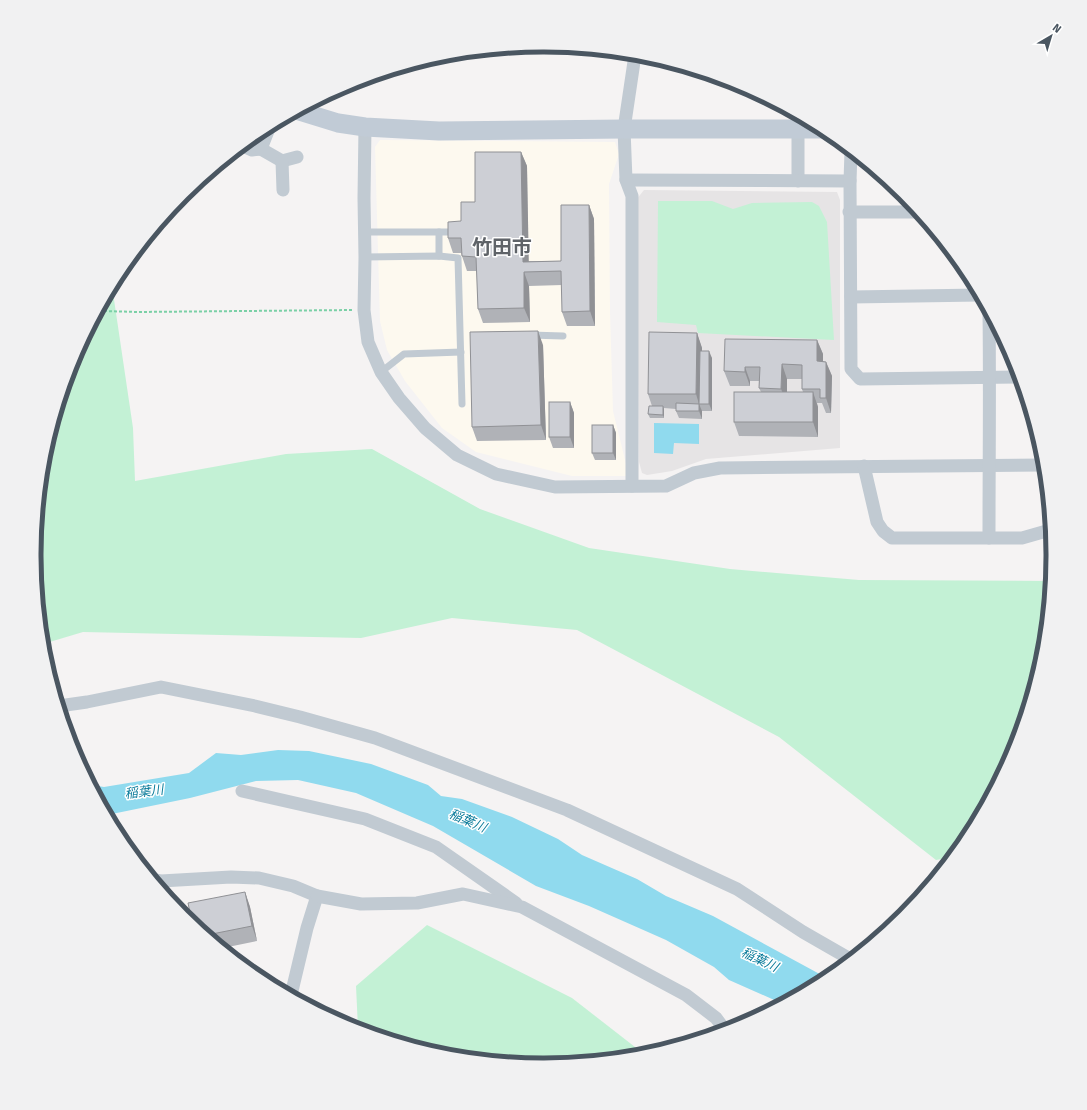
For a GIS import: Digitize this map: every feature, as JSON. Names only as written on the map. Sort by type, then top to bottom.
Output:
[{"type":"street","points":[[632,486],[632,196],[626,180],[624,129],[635,61]]},
{"type":"street","points":[[305,113],[338,123],[365,127],[439,131],[624,129],[798,123],[798,181]]},
{"type":"street","points":[[365,127],[364,310],[368,342],[381,372],[399,398],[425,428],[457,456],[496,474],[555,487],[666,486],[694,473],[720,468],[1038,465]]},
{"type":"street","points":[[261,150],[266,136]]},
{"type":"street","points":[[248,148],[261,150],[282,161],[297,157]]},
{"type":"street","points":[[851,157],[849,212],[851,369],[860,379],[1013,377]]},
{"type":"street","points":[[282,161],[283,190]]},
{"type":"street","points":[[626,180],[850,181]]},
{"type":"street","points":[[849,212],[910,212]]},
{"type":"street","points":[[851,296],[973,295]]},
{"type":"street","points":[[989,324],[989,538]]},
{"type":"street","points":[[864,466],[877,522],[883,531],[892,538],[1022,538],[1045,531]]},
{"type":"street","points":[[64,705],[160,687],[255,706],[375,738],[567,810],[730,885],[803,932],[846,956]]},
{"type":"street","points":[[242,791],[365,819],[436,847],[522,907],[686,995],[716,1018],[721,1025]]},
{"type":"street","points":[[162,881],[231,877],[259,878],[293,886],[317,896],[360,904],[417,903],[463,894],[522,907]]},
{"type":"street","points":[[292,990],[307,928],[317,896]]},
{"type":"lane","points":[[365,232],[459,232]]},
{"type":"lane","points":[[439,232],[439,256]]},
{"type":"lane","points":[[365,258],[439,256],[458,258],[462,404]]},
{"type":"lane","points":[[460,334],[468,334]]},
{"type":"lane","points":[[523,335],[563,336]]},
{"type":"lane","points":[[381,372],[404,354],[460,352]]},
{"type":"path","points":[[104,311],[364,310]]},
{"type":"shaded area","points":[[380,140],[615,142],[619,154],[609,184],[610,312],[613,411],[629,476],[572,476],[476,452],[442,428],[405,381],[387,350],[380,321],[375,147]]},
{"type":"shaded area","points":[[644,190],[837,192],[840,200],[840,448],[706,459],[672,471],[647,475],[642,473],[639,462],[636,200]]},
{"type":"green space","points":[[658,201],[712,201],[733,209],[752,203],[812,202],[819,206],[827,222],[834,340],[698,333],[696,325],[657,322]]},
{"type":"green space","points":[[113,296],[133,428],[135,481],[286,454],[372,449],[480,509],[589,548],[730,569],[859,580],[1045,581],[1042,621],[1029,685],[1008,747],[979,806],[944,859],[936,860],[779,737],[577,630],[452,618],[361,638],[83,632],[49,642],[45,621],[42,588],[42,522],[45,489],[51,457],[58,425],[68,393],[79,363]]},
{"type":"green space","points":[[427,925],[572,998],[637,1049],[609,1053],[544,1058],[478,1053],[445,1048],[382,1031],[358,1022],[356,986]]},
{"type":"water","points":[[654,423],[699,424],[699,444],[674,443],[673,454],[654,453]]},
{"type":"water","name":"稲葉川","points":[[278,750],[309,751],[371,764],[428,785],[441,796],[462,799],[512,817],[558,839],[582,855],[637,879],[666,896],[713,916],[821,974],[776,1001],[729,980],[714,967],[666,940],[589,906],[536,886],[433,826],[356,793],[298,780],[256,781],[190,798],[113,814],[98,786],[104,787],[189,773],[216,753],[241,755]]},
{"type":"building","points":[[475,152],[521,152],[523,262],[561,261],[561,205],[589,205],[590,311],[562,312],[561,271],[524,272],[524,308],[478,309],[476,257],[462,256],[461,238],[448,238],[448,222],[461,221],[461,202],[475,202]]},
{"type":"building","points":[[538,331],[541,425],[472,427],[470,332]]},
{"type":"building","points":[[649,332],[697,333],[696,394],[648,394]]},
{"type":"building","points":[[725,339],[817,340],[817,361],[826,362],[826,398],[820,398],[820,389],[802,389],[802,365],[782,364],[781,389],[759,388],[760,367],[745,367],[745,372],[724,371]]},
{"type":"building","points":[[700,351],[709,351],[709,404],[699,404]]},
{"type":"building","points":[[734,392],[813,392],[813,422],[734,422]]},
{"type":"building","points":[[549,402],[570,402],[570,437],[549,437]]},
{"type":"building","points":[[676,403],[699,404],[699,411],[676,411]]},
{"type":"building","points":[[649,406],[663,406],[663,415],[648,414]]},
{"type":"building","points":[[592,425],[613,425],[613,453],[592,453]]},
{"type":"building","points":[[245,892],[252,926],[213,934],[190,912],[188,903]]},
{"type":"district","name":"竹田市","points":[[502,247]]}]
